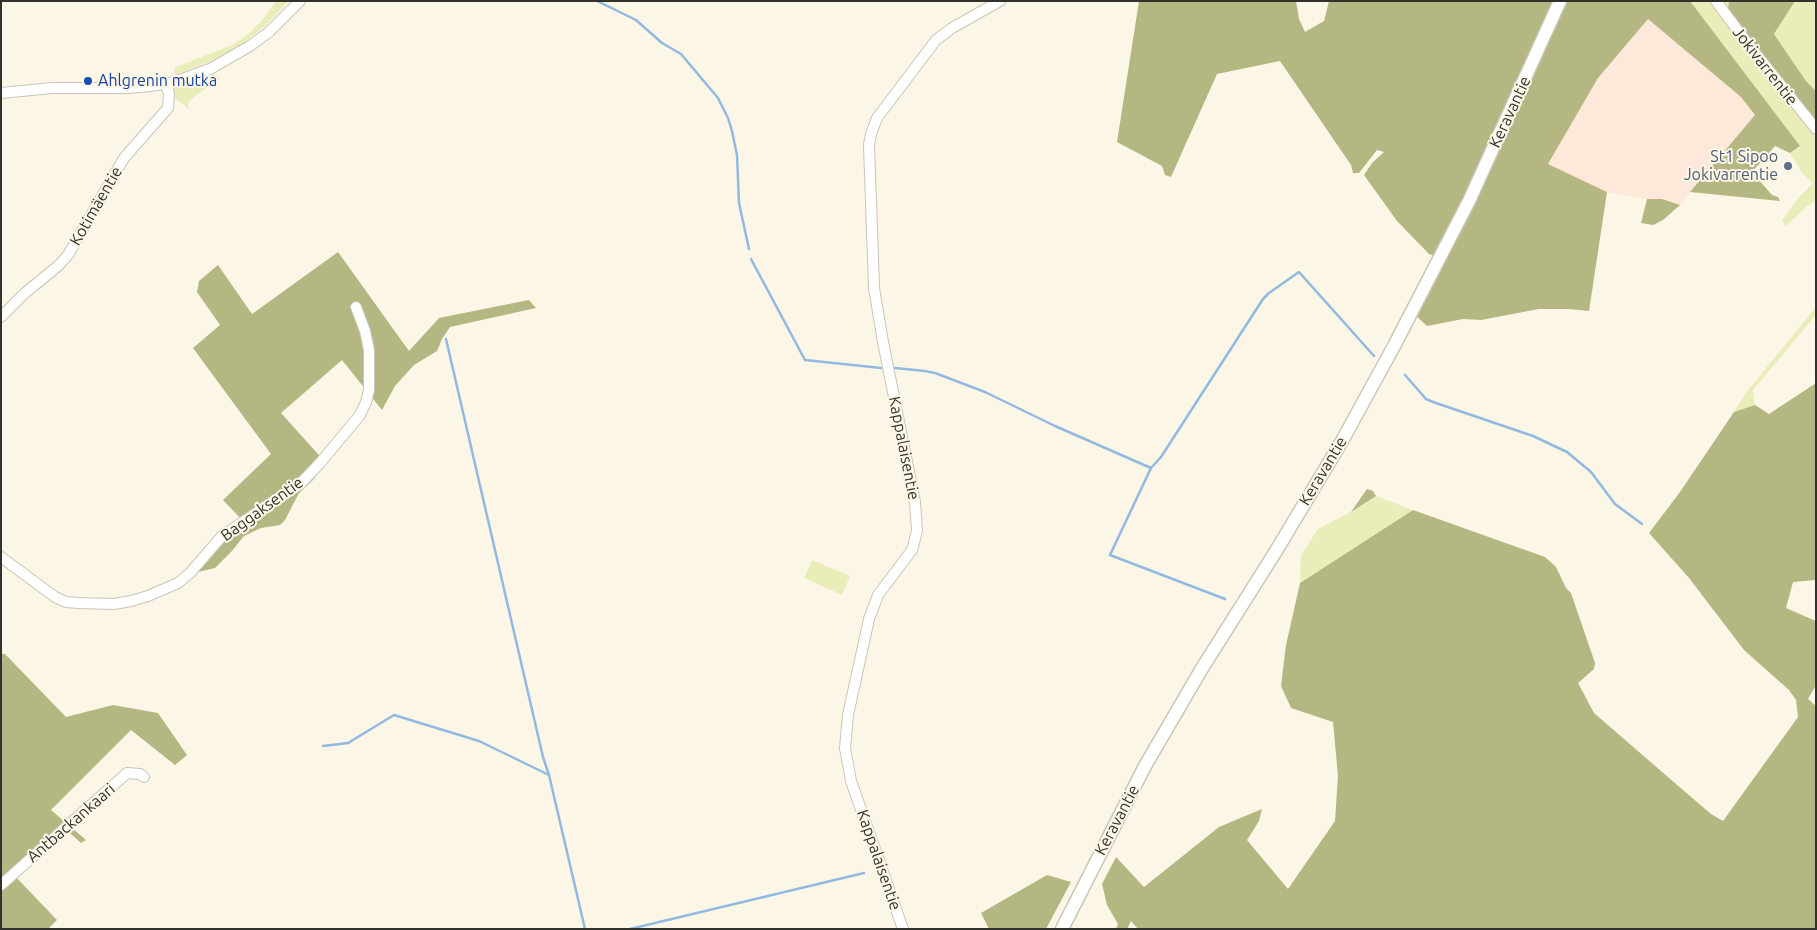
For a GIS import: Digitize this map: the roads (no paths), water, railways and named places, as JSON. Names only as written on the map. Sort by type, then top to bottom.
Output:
[{"type":"main road","name":"Keravantie","points":[[1062,929],[1104,843],[1145,766],[1201,670],[1276,551],[1394,346],[1469,201],[1560,1]]},
{"type":"street","points":[[1,93],[52,88],[128,88],[166,84],[198,74],[231,58],[269,32],[300,1]]},
{"type":"street","name":"Kappalaisentie","points":[[904,929],[851,781],[845,748],[848,715],[869,619],[878,595],[912,550],[916,540],[917,522],[874,288],[869,145],[877,118],[936,40],[952,28],[1000,1]]},
{"type":"street","name":"Jokivarrentie","points":[[1716,1],[1816,129]]},
{"type":"street","name":"Kotimäentie","points":[[1,317],[68,255],[124,158],[168,108],[169,94],[166,84]]},
{"type":"street","name":"Baggaksentie","points":[[1,557],[55,597],[78,603],[114,604],[131,601],[178,583],[190,573],[222,536],[300,483],[320,463],[360,415],[369,390],[369,350],[365,331],[356,307]]},
{"type":"street","name":"Antbackankaari","points":[[1,885],[127,773],[140,774],[144,777]]},
{"type":"waterway","points":[[597,1],[636,20],[662,43],[681,54],[718,98],[728,118],[737,155],[739,203],[749,249]]},
{"type":"waterway","points":[[751,259],[805,360],[881,368]]},
{"type":"waterway","points":[[1225,599],[1110,555],[1151,468],[1161,457],[1263,299],[1299,272],[1374,356]]},
{"type":"waterway","points":[[446,339],[585,929]]},
{"type":"waterway","points":[[895,368],[935,373],[985,392],[1055,426],[1151,468]]},
{"type":"waterway","points":[[1405,375],[1426,399],[1533,436],[1567,452],[1591,472],[1615,504],[1642,524]]},
{"type":"waterway","points":[[323,746],[348,743],[394,715],[479,741],[549,775]]},
{"type":"waterway","points":[[630,929],[864,873]]},
{"type":"place","name":"Ahlgrenin mutka","points":[[88,81]]},
{"type":"place","name":"St1 Sipoo Jokivarrentie","points":[[1788,166]]}]
